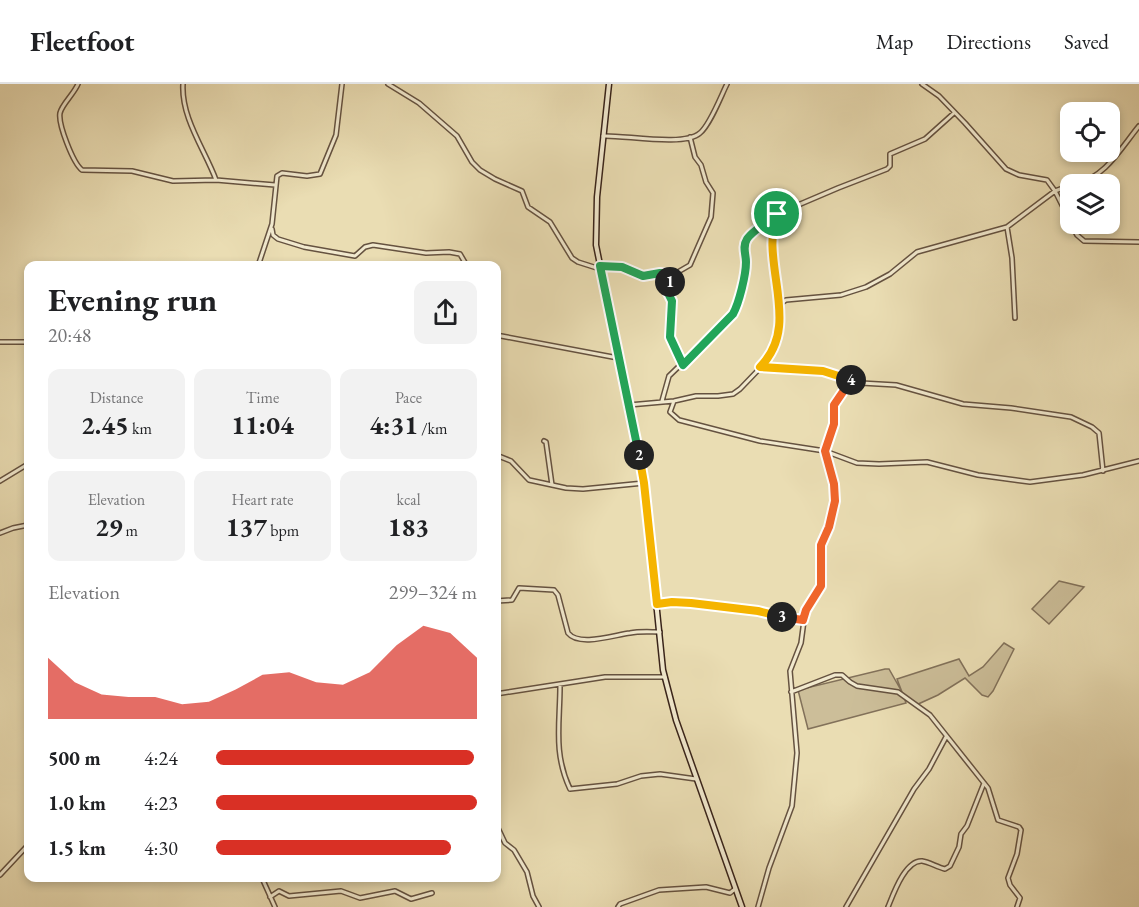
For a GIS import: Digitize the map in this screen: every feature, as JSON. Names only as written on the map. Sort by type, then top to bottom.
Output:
[{"type":"street","points":[[78,84],[60,117],[65,138],[79,168],[86,171],[138,172],[173,181],[216,180],[275,185]]},
{"type":"street","points":[[183,84],[183,95],[190,121],[216,180]]},
{"type":"street","points":[[342,84],[336,135],[320,174],[308,176],[282,173],[277,177],[272,224],[272,232],[276,238],[318,250],[355,256],[364,247],[373,245],[426,254],[449,252],[460,254],[464,261]]},
{"type":"street","points":[[388,84],[419,104],[458,136],[472,162],[480,170],[521,190],[528,207],[550,222],[572,258],[600,268],[622,267],[643,276],[660,273],[674,275]]},
{"type":"street","points":[[609,84],[596,217],[596,244],[644,483],[665,677],[673,711],[742,907]]},
{"type":"street","points":[[603,136],[673,139],[690,137],[702,131],[727,84]]},
{"type":"street","points":[[922,84],[939,96],[1006,169],[1019,175],[1044,178],[1060,201]]},
{"type":"street","points":[[662,402],[669,377],[733,314],[745,269],[746,260],[743,251],[750,235],[777,214],[887,170],[890,166],[890,154],[925,139],[954,113]]},
{"type":"street","points":[[1099,174],[1139,126]]},
{"type":"street","points":[[683,365],[669,335],[672,301],[666,289],[674,275],[690,265],[703,240],[711,217],[713,193],[706,182],[701,165],[694,157],[690,137]]},
{"type":"street","points":[[779,306],[786,300],[841,295],[861,290],[890,274],[917,252],[1007,227],[1060,189]]},
{"type":"street","points":[[629,405],[674,401],[696,396],[733,394],[740,390],[771,353],[781,315],[772,237],[777,214]]},
{"type":"street","points":[[260,261],[272,224]]},
{"type":"street","points":[[1007,227],[1012,258],[1015,318]]},
{"type":"street","points":[[1076,234],[1083,241],[1139,242]]},
{"type":"street","points":[[501,336],[618,358]]},
{"type":"street","points":[[0,342],[24,342]]},
{"type":"street","points":[[760,367],[823,371],[866,384],[902,386],[963,404],[1071,417],[1092,427],[1098,433],[1104,471]]},
{"type":"street","points":[[758,907],[769,868],[792,806],[797,753],[790,671],[801,643],[806,610],[821,586],[821,545],[829,527],[835,501],[834,484],[825,451],[834,424],[834,405],[851,380]]},
{"type":"street","points":[[674,401],[670,412],[679,420],[760,441],[825,451],[857,463],[927,462],[978,475],[1036,482],[1104,471],[1139,461]]},
{"type":"street","points":[[544,441],[551,464],[552,485]]},
{"type":"street","points":[[501,457],[509,459],[529,480],[552,485],[580,490],[644,483]]},
{"type":"street","points":[[0,481],[24,466]]},
{"type":"street","points":[[0,533],[24,526]]},
{"type":"street","points":[[501,601],[512,600],[516,589],[519,588],[556,591],[568,633],[576,639],[604,638],[633,632],[660,632]]},
{"type":"street","points":[[657,604],[672,602],[700,604],[758,611],[803,620]]},
{"type":"street","points":[[791,692],[835,675],[841,675],[857,686],[885,689],[902,694],[932,717],[991,793],[998,820],[1021,830],[1017,854],[1008,878],[1010,885],[1020,898],[1017,907]]},
{"type":"street","points":[[501,693],[560,686],[605,677],[665,677]]},
{"type":"street","points":[[560,686],[557,735],[561,760],[570,789],[617,783],[636,776],[655,774],[696,779]]},
{"type":"street","points":[[846,907],[946,737]]},
{"type":"street","points":[[888,907],[899,881],[916,862],[922,861],[945,869],[950,866],[960,846],[961,834],[967,826],[984,783]]},
{"type":"street","points":[[501,835],[505,843],[514,850],[527,872],[533,896],[539,907]]},
{"type":"street","points":[[0,875],[24,849]]},
{"type":"street","points":[[264,882],[275,907]]},
{"type":"street","points":[[618,907],[620,904],[659,890],[698,886],[717,888],[730,893],[735,889]]},
{"type":"street","points":[[270,897],[279,891],[289,896],[340,891],[360,898],[395,891],[411,898],[432,893]]},
{"type":"shaded area","points":[[1059,581],[1084,587],[1049,624],[1032,609]]},
{"type":"shaded area","points":[[1004,643],[1014,649],[988,697],[982,695],[965,678],[938,695],[916,705],[903,694],[906,703],[808,729],[798,690],[889,669],[902,692],[897,679],[959,659],[969,676],[983,667]]},
{"type":"route","points":[[777,214],[772,237],[781,315],[771,353],[760,367],[823,371],[851,380],[834,405],[834,424],[825,451],[836,494],[829,527],[821,545],[823,577],[821,586],[806,610],[803,620],[729,607],[672,602],[657,604],[644,483],[600,266],[627,268],[643,276],[660,273],[674,275],[666,289],[672,301],[669,335],[683,365],[735,311],[745,269],[744,244],[750,235],[777,214]]}]
